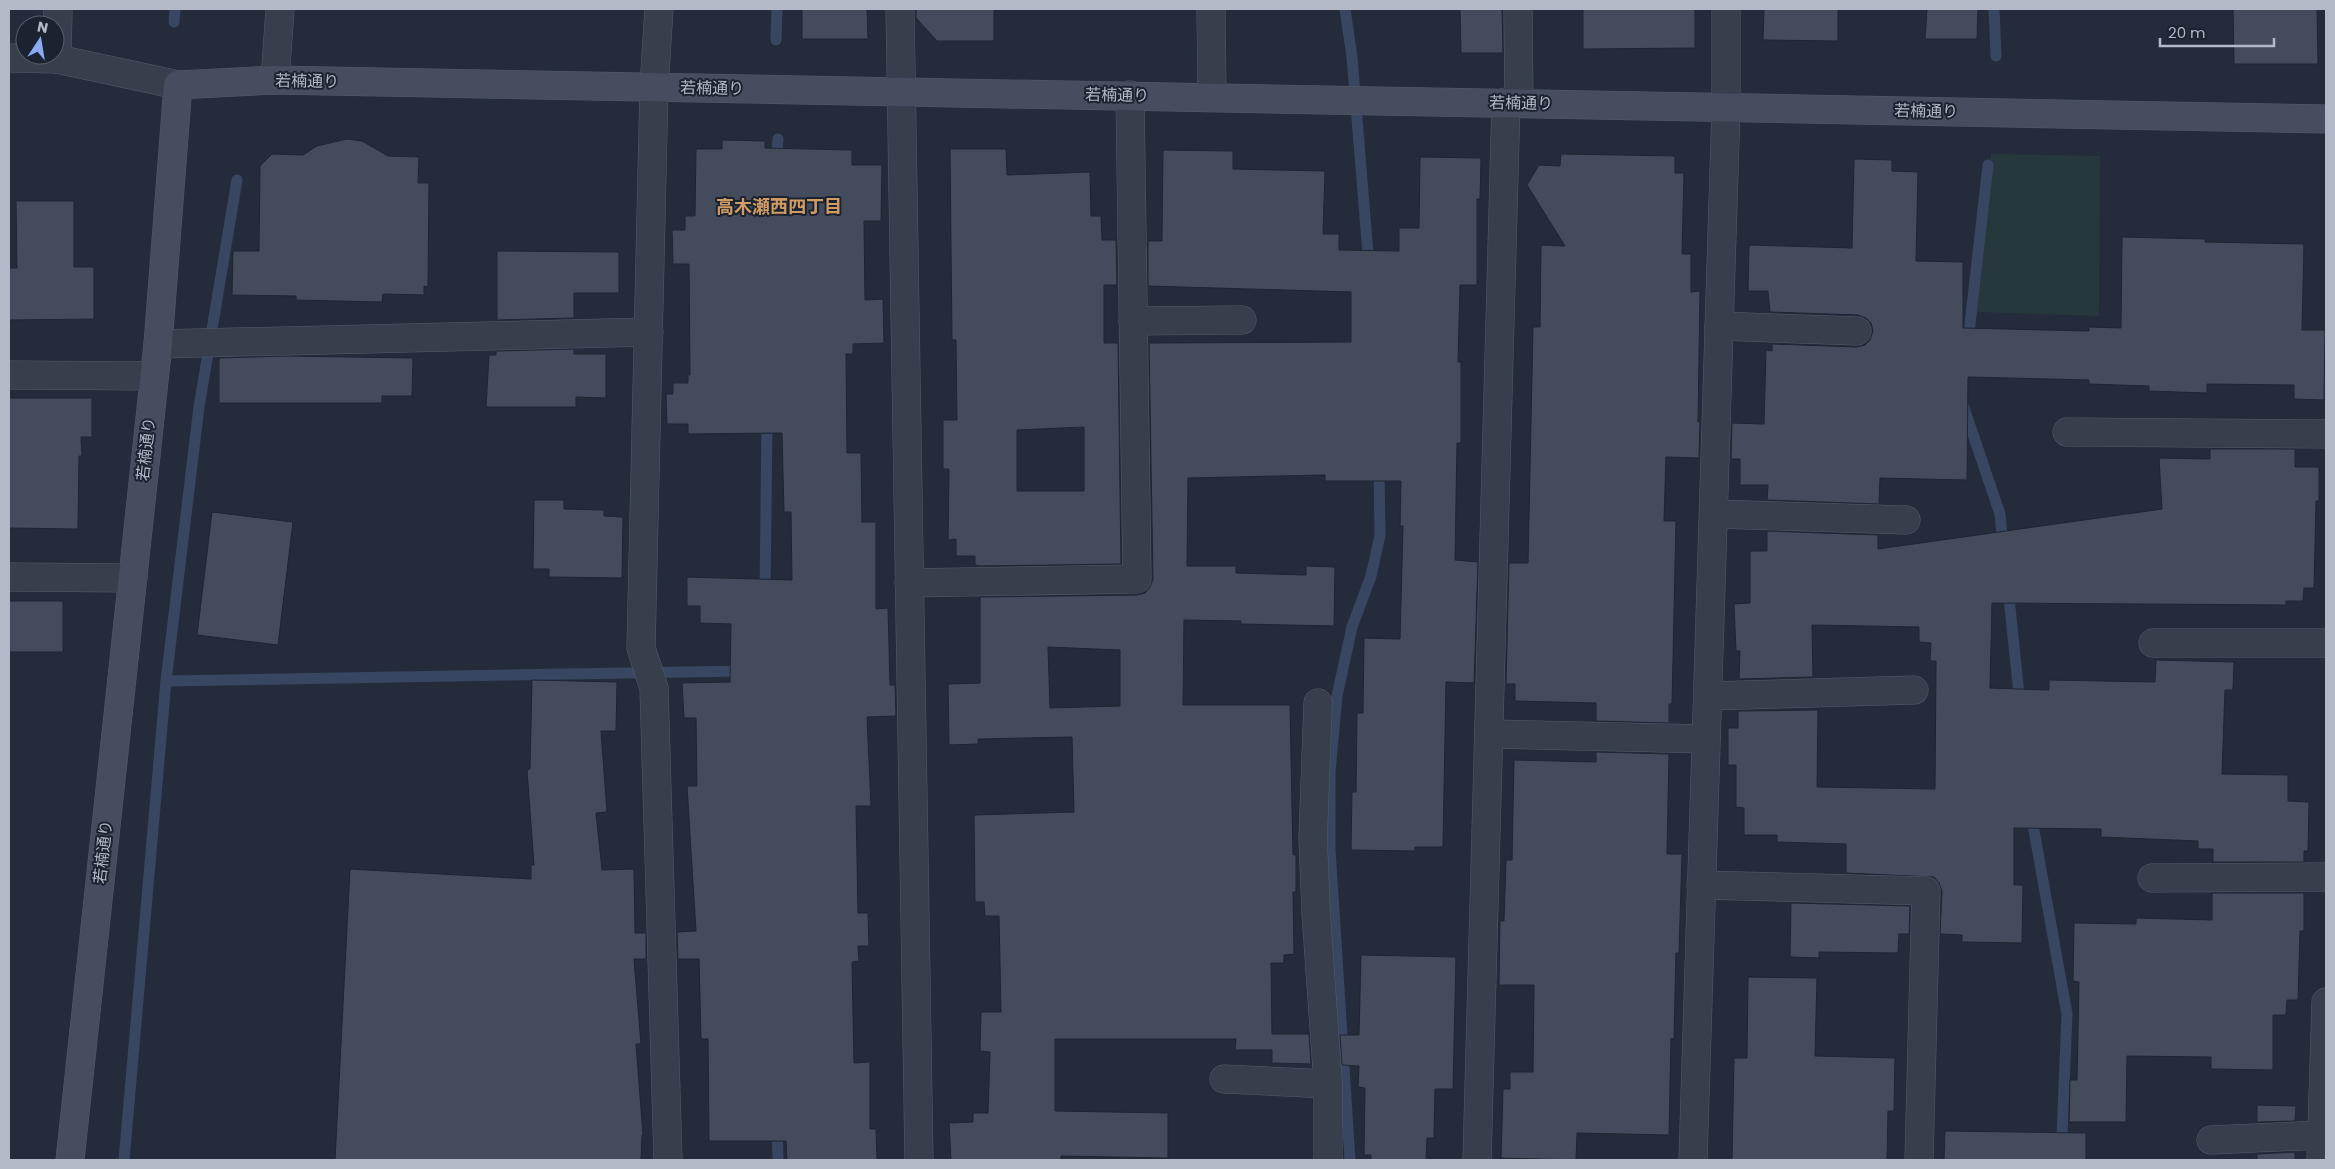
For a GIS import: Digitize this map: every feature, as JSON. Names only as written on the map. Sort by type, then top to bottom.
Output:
[{"type":"street","points":[[275,80],[280,9]]},
{"type":"street","points":[[659,9],[654,87],[641,648],[654,688],[668,1160]]},
{"type":"street","points":[[900,9],[919,1160]]},
{"type":"street","points":[[1211,9],[1212,97]]},
{"type":"street","points":[[1477,1160],[1489,734],[1512,103],[1518,9]]},
{"type":"street","points":[[1693,1160],[1720,326],[1726,107],[1726,9]]},
{"type":"street","points":[[65,61],[178,85]]},
{"type":"street","name":"若楠通り","points":[[70,1160],[158,344],[178,85],[275,80],[2326,119]]},
{"type":"street","points":[[909,583],[1137,578],[1130,95]]},
{"type":"street","points":[[1133,321],[1242,320]]},
{"type":"street","points":[[1720,326],[1857,331]]},
{"type":"street","points":[[158,344],[649,332]]},
{"type":"street","points":[[9,375],[154,376]]},
{"type":"street","points":[[2067,432],[2326,434]]},
{"type":"street","points":[[1714,514],[1906,520]]},
{"type":"street","points":[[9,577],[133,578]]},
{"type":"street","points":[[2153,643],[2326,643]]},
{"type":"street","points":[[1708,696],[1914,690]]},
{"type":"street","points":[[1318,703],[1313,838],[1316,913],[1328,1084],[1328,1160]]},
{"type":"street","points":[[1489,734],[1706,739]]},
{"type":"street","points":[[2152,878],[2326,877]]},
{"type":"street","points":[[1702,885],[1926,891],[1919,1160]]},
{"type":"street","points":[[2211,1140],[2322,1147],[2326,1002]]},
{"type":"street","points":[[1224,1079],[1328,1084]]},
{"type":"shaded area","points":[[1991,154],[2100,156],[2099,316],[1977,312]]},
{"type":"building","points":[[802,9],[867,9],[868,39],[802,39]]},
{"type":"building","points":[[916,9],[994,9],[994,41],[937,41],[916,18]]},
{"type":"building","points":[[1460,9],[1502,9],[1503,53],[1461,53]]},
{"type":"building","points":[[1583,9],[1695,9],[1695,48],[1583,49]]},
{"type":"building","points":[[1764,9],[1838,9],[1838,41],[1763,40]]},
{"type":"building","points":[[1927,9],[1978,9],[1977,39],[1925,39]]},
{"type":"building","points":[[2233,9],[2317,9],[2318,64],[2234,64]]},
{"type":"building","points":[[347,139],[362,141],[388,156],[419,157],[418,183],[429,183],[428,287],[424,286],[424,295],[383,294],[382,302],[296,300],[296,296],[232,295],[233,251],[259,251],[260,166],[272,154],[303,155],[317,146]]},
{"type":"building","points":[[722,140],[765,141],[765,148],[852,150],[852,165],[882,165],[881,221],[864,221],[865,300],[883,299],[884,343],[853,344],[853,354],[846,354],[847,453],[861,453],[862,522],[876,522],[876,609],[888,608],[890,685],[895,685],[896,716],[867,717],[871,806],[856,806],[858,913],[868,913],[869,946],[858,946],[859,961],[852,962],[854,1063],[870,1062],[870,1129],[876,1129],[877,1160],[787,1160],[786,1141],[709,1141],[708,1039],[701,1039],[699,959],[678,959],[677,932],[696,931],[687,786],[697,786],[696,718],[684,718],[682,683],[730,682],[731,624],[700,623],[700,606],[687,606],[687,577],[792,580],[791,512],[784,512],[782,433],[688,434],[688,424],[667,424],[666,394],[673,394],[673,383],[688,383],[688,375],[690,375],[689,264],[673,264],[672,230],[685,230],[685,216],[695,216],[696,149],[722,149]]},
{"type":"building","points":[[950,149],[1006,149],[1007,175],[1090,172],[1091,216],[1101,216],[1102,240],[1116,240],[1117,285],[1104,285],[1104,343],[1118,343],[1121,564],[980,566],[975,565],[975,556],[956,556],[956,539],[948,540],[949,469],[943,469],[943,420],[957,420],[956,340],[952,340]],"holes":[[[1084,427],[1084,491],[1017,491],[1017,430]]]},
{"type":"building","points":[[1163,150],[1233,151],[1233,169],[1325,171],[1323,234],[1339,234],[1339,250],[1399,251],[1399,228],[1419,228],[1420,157],[1481,158],[1480,199],[1477,199],[1477,285],[1460,285],[1458,362],[1461,362],[1461,443],[1457,443],[1455,560],[1478,562],[1474,683],[1446,682],[1443,847],[1415,847],[1415,851],[1351,850],[1352,792],[1356,792],[1357,713],[1363,713],[1364,638],[1400,639],[1403,526],[1400,526],[1401,481],[1325,481],[1325,475],[1188,478],[1187,566],[1236,566],[1236,573],[1306,575],[1306,566],[1335,567],[1334,626],[1241,624],[1241,621],[1184,620],[1183,705],[1290,705],[1293,855],[1296,855],[1296,892],[1293,892],[1294,954],[1284,955],[1284,963],[1271,963],[1272,1034],[1309,1034],[1311,1064],[1272,1063],[1272,1050],[1235,1050],[1236,1039],[1055,1039],[1055,1111],[1168,1113],[1168,1158],[1061,1156],[1061,1160],[951,1160],[949,1123],[973,1122],[973,1113],[988,1113],[990,1052],[980,1051],[981,1012],[1001,1012],[999,916],[985,916],[984,902],[975,902],[974,815],[1074,812],[1072,737],[978,739],[978,744],[949,745],[948,684],[980,683],[980,597],[1137,595],[1145,593],[1150,587],[1153,579],[1149,343],[1351,342],[1351,292],[1148,286],[1148,241],[1162,241]],"holes":[[[1048,647],[1120,650],[1120,706],[1050,708]]]},
{"type":"building","points":[[1561,154],[1675,156],[1675,173],[1684,173],[1682,254],[1691,254],[1691,292],[1700,291],[1698,422],[1700,422],[1699,458],[1666,457],[1664,521],[1676,521],[1672,704],[1669,704],[1669,723],[1596,721],[1596,703],[1515,701],[1515,684],[1506,684],[1509,563],[1528,563],[1533,327],[1540,327],[1541,245],[1565,246],[1527,185],[1539,165],[1560,166]]},
{"type":"building","points":[[1854,159],[1892,160],[1892,171],[1918,172],[1916,261],[1963,262],[1963,328],[2089,331],[2089,327],[2121,328],[2122,237],[2205,239],[2205,242],[2304,244],[2302,330],[2325,330],[2324,400],[2294,399],[2294,385],[2207,384],[2207,393],[2149,391],[2149,386],[2089,384],[2089,380],[1968,377],[1967,480],[1880,478],[1879,504],[1767,500],[1768,485],[1740,485],[1740,459],[1731,459],[1732,423],[1764,424],[1766,350],[1772,351],[1772,344],[1857,347],[1865,345],[1870,340],[1873,331],[1871,323],[1866,318],[1858,315],[1770,312],[1768,291],[1748,291],[1749,245],[1852,248]]},
{"type":"building","points":[[16,201],[74,201],[74,267],[94,267],[94,319],[9,320],[9,268],[17,268]]},
{"type":"building","points":[[497,251],[619,252],[619,293],[574,293],[574,318],[497,320]]},
{"type":"building","points":[[574,349],[574,354],[606,354],[606,398],[576,397],[576,407],[486,407],[489,355],[496,355],[496,351]]},
{"type":"building","points":[[287,356],[413,358],[412,396],[382,396],[382,403],[219,403],[219,358]]},
{"type":"building","points":[[9,398],[92,398],[92,437],[81,437],[82,456],[79,456],[78,529],[9,528]]},
{"type":"building","points":[[2210,449],[2295,449],[2295,467],[2319,467],[2319,501],[2316,501],[2314,588],[2304,588],[2303,601],[2286,601],[2286,605],[1992,603],[1990,688],[2049,690],[2049,680],[2155,682],[2156,660],[2234,662],[2233,690],[2225,690],[2222,774],[2288,775],[2288,801],[2309,802],[2308,851],[2304,851],[2304,862],[2213,862],[2213,849],[2198,849],[2198,841],[2101,837],[2101,829],[2014,828],[2014,885],[2023,885],[2022,943],[1962,942],[1962,935],[1940,934],[1942,891],[1934,877],[1846,873],[1846,844],[1777,842],[1777,835],[1744,835],[1744,808],[1736,807],[1736,765],[1728,765],[1728,728],[1738,728],[1738,711],[1818,710],[1817,787],[1935,789],[1936,661],[1930,661],[1931,643],[1919,642],[1919,627],[1812,625],[1813,677],[1739,679],[1740,651],[1736,651],[1734,604],[1750,603],[1750,551],[1767,551],[1767,531],[1878,535],[1878,549],[2162,509],[2159,458],[2210,459]]},
{"type":"building","points":[[534,500],[564,500],[564,509],[604,510],[604,516],[623,517],[622,578],[549,577],[549,569],[533,569]]},
{"type":"building","points":[[212,512],[293,522],[278,645],[197,635]]},
{"type":"building","points":[[9,601],[63,601],[63,652],[9,652]]},
{"type":"building","points":[[532,680],[617,682],[616,731],[601,731],[607,812],[596,813],[602,870],[634,869],[635,933],[646,933],[646,959],[634,959],[641,1044],[636,1044],[643,1135],[641,1160],[335,1160],[350,869],[531,879],[531,865],[534,865],[527,770],[530,769]]},
{"type":"building","points":[[1596,752],[1669,754],[1667,854],[1682,854],[1679,953],[1676,953],[1674,1039],[1671,1038],[1669,1135],[1577,1133],[1576,1160],[1501,1158],[1503,1089],[1510,1089],[1510,1072],[1533,1072],[1534,985],[1499,985],[1500,921],[1504,921],[1506,860],[1512,860],[1514,760],[1596,762]]},
{"type":"building","points":[[2212,893],[2304,893],[2304,931],[2300,931],[2298,1000],[2287,1000],[2286,1015],[2273,1015],[2273,1070],[2211,1069],[2211,1057],[2127,1056],[2126,1122],[2069,1122],[2070,1080],[2077,1080],[2079,982],[2073,981],[2074,923],[2136,924],[2136,918],[2212,920]]},
{"type":"building","points":[[1791,903],[1910,906],[1909,934],[1899,934],[1898,953],[1819,952],[1819,958],[1790,957]]},
{"type":"building","points":[[1361,955],[1456,957],[1453,1089],[1435,1089],[1434,1138],[1427,1138],[1426,1160],[1371,1160],[1371,1155],[1364,1155],[1365,1088],[1358,1087],[1359,1066],[1342,1065],[1340,1035],[1359,1035]]},
{"type":"building","points":[[1748,977],[1817,978],[1815,1056],[1895,1058],[1894,1111],[1888,1111],[1887,1160],[1732,1160],[1734,1058],[1747,1058]]},
{"type":"building","points":[[2257,1105],[2296,1106],[2295,1121],[2257,1122]]},
{"type":"building","points":[[1945,1131],[2086,1133],[2086,1160],[1944,1160]]},
{"type":"building","points":[[2295,1152],[2295,1160],[2257,1160],[2257,1154]]},
{"type":"waterway","points":[[174,22],[175,9]]},
{"type":"waterway","points":[[776,40],[777,9]]},
{"type":"waterway","points":[[1345,9],[1352,57],[1369,266]]},
{"type":"waterway","points":[[1994,9],[1996,56]]},
{"type":"waterway","points":[[776,164],[778,139]]},
{"type":"waterway","points":[[1968,342],[1988,165]]},
{"type":"waterway","points":[[124,1160],[166,681],[199,407],[237,180]]},
{"type":"waterway","points":[[1963,405],[2000,514],[2003,545]]},
{"type":"waterway","points":[[765,594],[767,420]]},
{"type":"waterway","points":[[1350,1160],[1330,849],[1330,772],[1337,696],[1352,627],[1371,576],[1380,535],[1379,466]]},
{"type":"waterway","points":[[2008,588],[2020,704]]},
{"type":"waterway","points":[[166,681],[745,671]]},
{"type":"waterway","points":[[2031,814],[2067,1014],[2061,1160]]},
{"type":"waterway","points":[[777,1127],[778,1160]]},
{"type":"district","name":"高木瀬西四丁目","points":[[779,206]]}]
